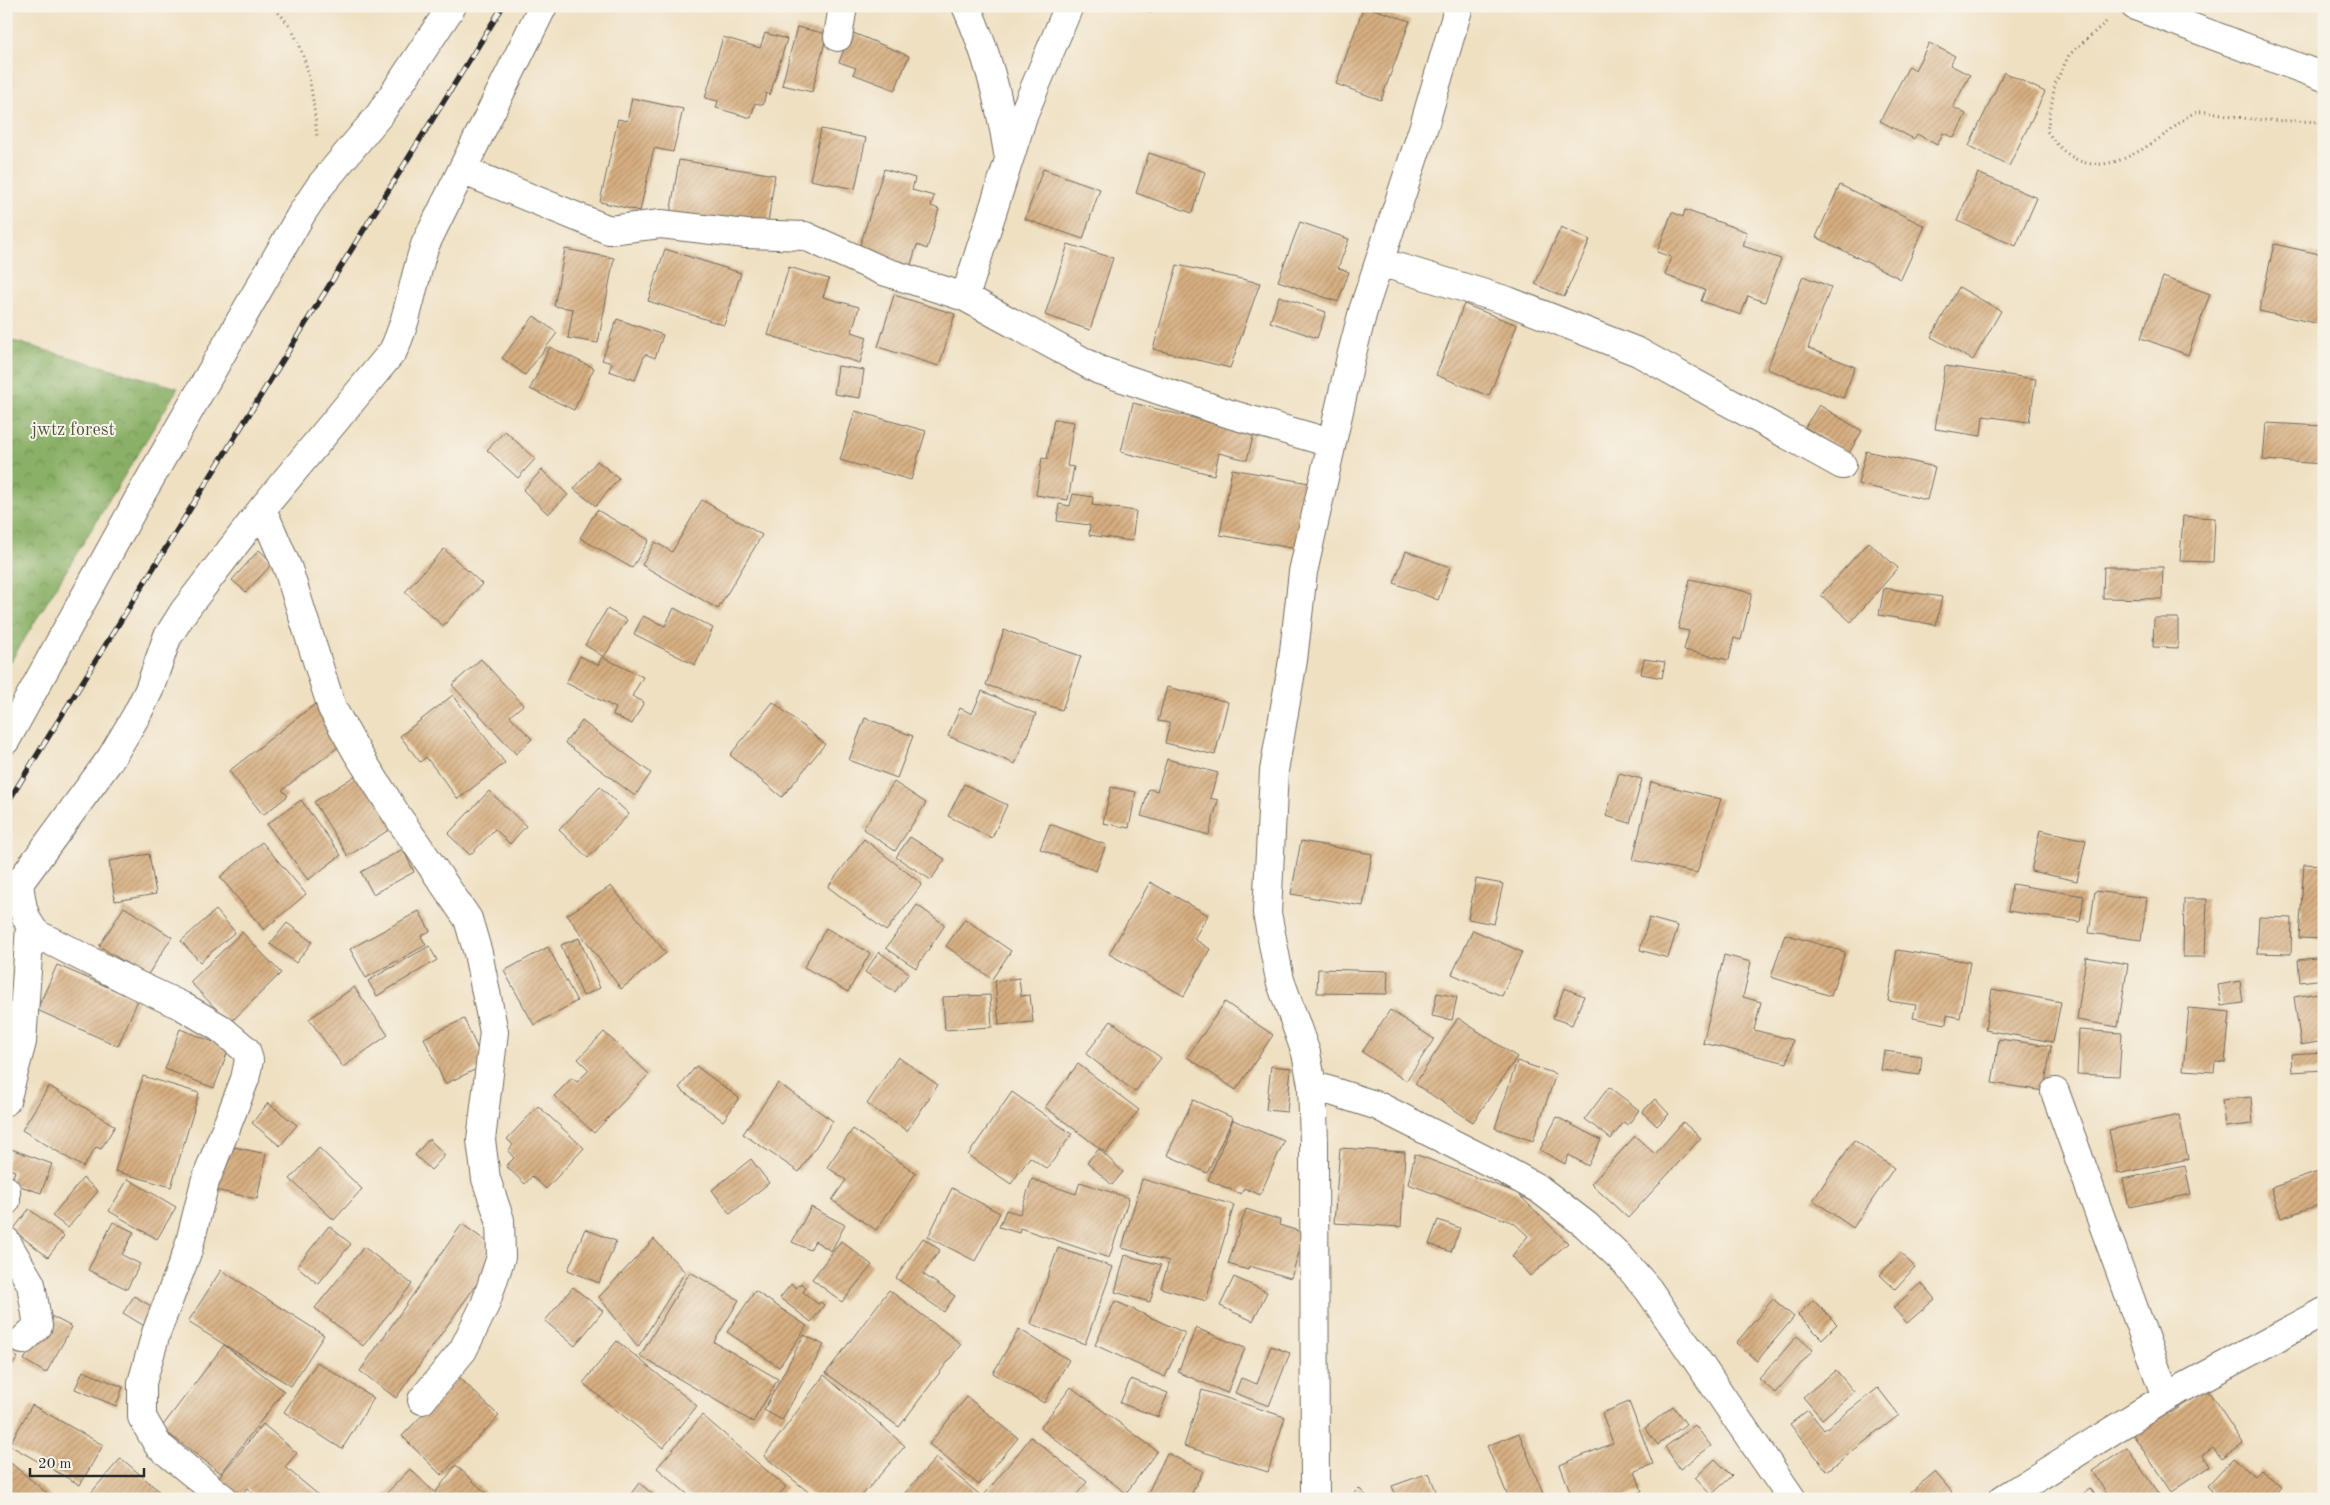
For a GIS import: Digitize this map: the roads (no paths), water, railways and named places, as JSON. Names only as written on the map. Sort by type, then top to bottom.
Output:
[{"type":"street","points":[[6,740],[135,506],[302,213],[320,186],[380,114],[452,6]]},
{"type":"street","points":[[224,1499],[158,1445],[142,1417],[142,1383],[156,1333],[188,1250],[205,1182],[246,1079],[249,1060],[246,1050],[220,1028],[197,1014],[37,934],[30,927],[12,891],[111,758],[149,690],[167,638],[184,611],[262,509],[393,351],[403,331],[414,276],[425,246],[543,6]]},
{"type":"street","points":[[838,37],[843,6]]},
{"type":"street","points":[[966,6],[988,61],[1000,100],[1009,158]]},
{"type":"street","points":[[965,297],[1009,158],[1031,96],[1069,6]]},
{"type":"street","points":[[1315,1499],[1314,1142],[1312,1085],[1306,1052],[1280,980],[1272,949],[1267,913],[1274,771],[1293,660],[1303,572],[1331,443],[1363,311],[1460,6]]},
{"type":"street","points":[[2131,9],[2324,76]]},
{"type":"street","points":[[462,170],[609,230],[661,224],[746,234],[806,236],[883,271],[965,297],[1099,370],[1230,414],[1331,443]]},
{"type":"street","points":[[1380,262],[1508,301],[1638,352],[1842,466]]},
{"type":"street","points":[[262,509],[288,568],[332,708],[398,817],[468,919],[478,952],[494,1032],[481,1140],[486,1179],[500,1220],[501,1257],[485,1305],[463,1350],[422,1400]]},
{"type":"street","points":[[6,1101],[22,1042],[30,927]]},
{"type":"street","points":[[1312,1085],[1378,1106],[1499,1167],[1540,1189],[1586,1225],[1622,1259],[1648,1289],[1792,1499]]},
{"type":"street","points":[[2054,1092],[2166,1397]]},
{"type":"street","points":[[6,1190],[6,1201]]},
{"type":"street","points":[[6,1241],[31,1284],[38,1326],[22,1340]]},
{"type":"street","points":[[2003,1499],[2166,1397],[2324,1312]]},
{"type":"railway","points":[[6,805],[503,6]]},
{"type":"park label","name":"jwtz forest","points":[[73,429]]}]
